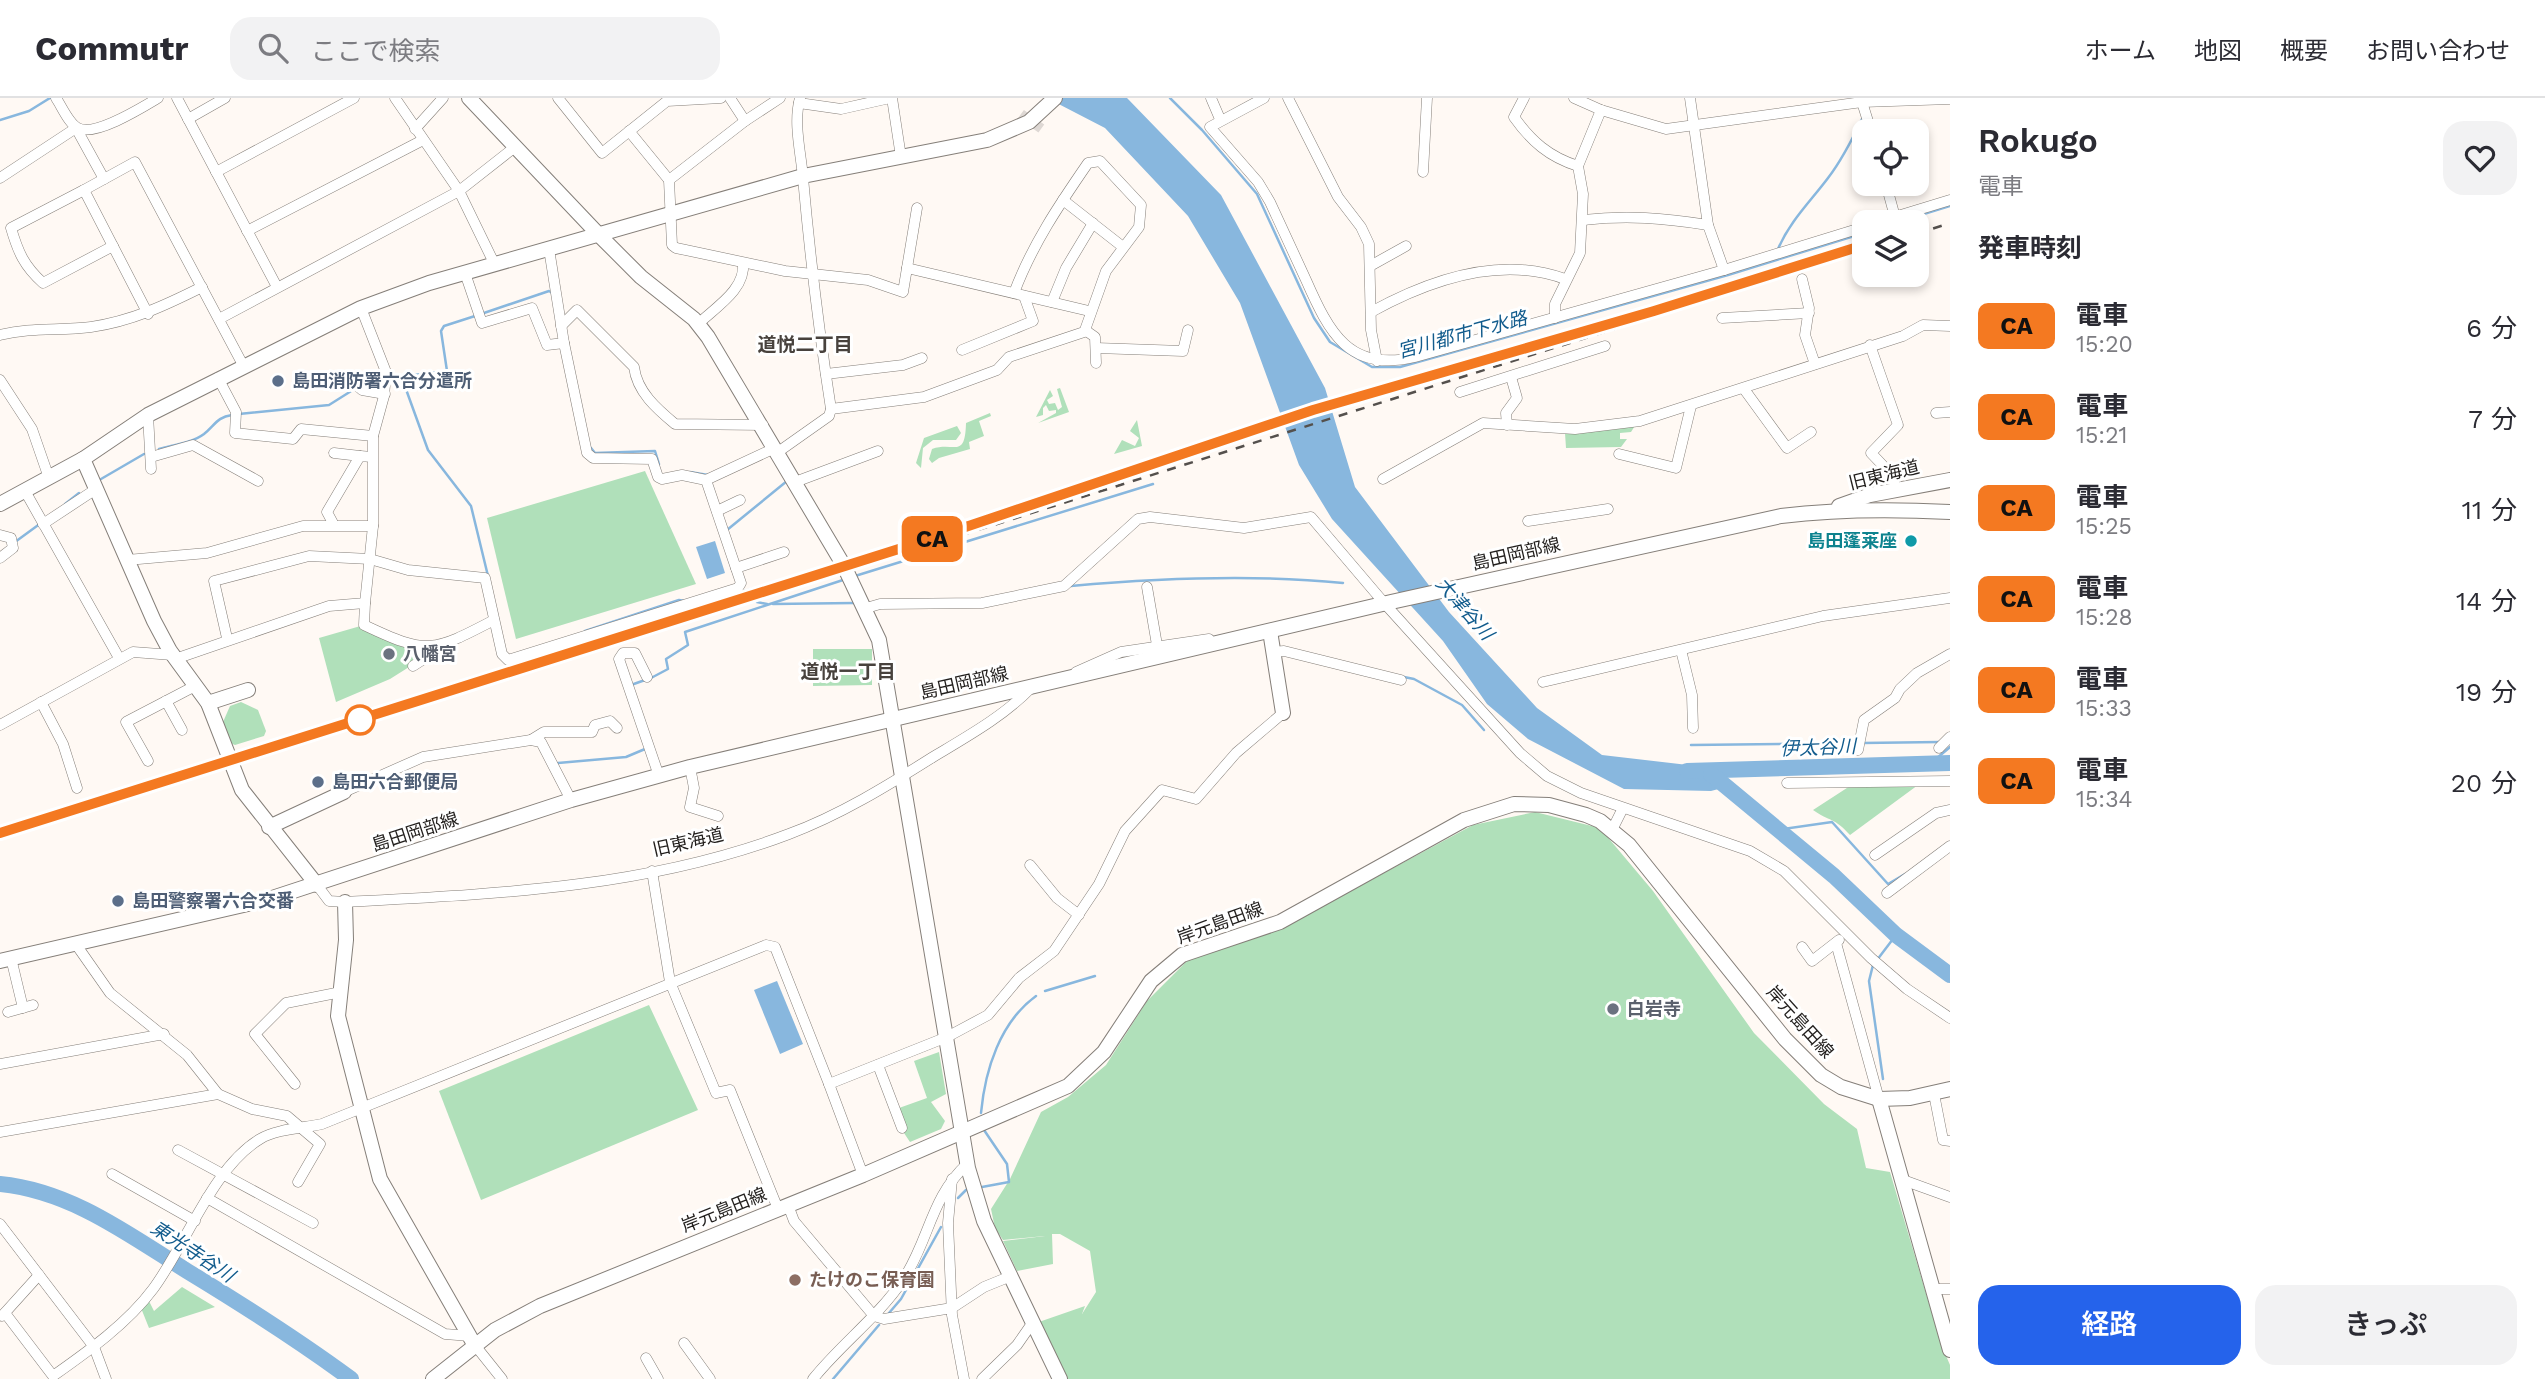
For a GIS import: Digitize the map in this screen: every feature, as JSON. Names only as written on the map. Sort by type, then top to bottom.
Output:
[{"type":"street","points":[[56,98],[104,179]]},
{"type":"street","points":[[76,128],[86,131],[120,119],[158,98]]},
{"type":"street","points":[[177,98],[277,287]]},
{"type":"street","points":[[188,118],[225,98]]},
{"type":"street","points":[[216,172],[355,98]]},
{"type":"street","points":[[395,98],[459,191],[495,265]]},
{"type":"street","points":[[415,129],[443,98]]},
{"type":"street","points":[[469,98],[600,236],[642,277],[698,324],[763,425],[862,605],[882,649],[901,778],[968,1163],[984,1221],[1060,1379]]},
{"type":"street","points":[[562,99],[602,153],[667,101],[721,98]]},
{"type":"street","points":[[730,98],[745,121]]},
{"type":"street","points":[[669,180],[745,121],[780,98]]},
{"type":"street","points":[[549,249],[564,344],[589,457],[652,459],[658,477],[662,479],[682,475],[706,480],[776,449],[829,416],[831,409],[813,273],[803,176],[799,100],[841,109],[891,98],[901,157]]},
{"type":"street","points":[[1211,98],[1220,119]]},
{"type":"street","points":[[1264,98],[1220,119],[1210,127],[1258,182],[1270,201],[1326,324],[1348,347],[1377,361],[1392,363],[1415,357],[1724,270],[1852,230]]},
{"type":"street","points":[[1288,98],[1338,197],[1361,227],[1369,244],[1372,265],[1371,312],[1377,361]]},
{"type":"street","points":[[1423,172],[1427,98]]},
{"type":"street","points":[[1524,98],[1514,117],[1532,142],[1557,160],[1578,166]]},
{"type":"street","points":[[1574,98],[1601,110],[1666,129],[1863,102],[1950,99]]},
{"type":"street","points":[[1690,98],[1708,225],[1724,270]]},
{"type":"street","points":[[1863,102],[1868,119]]},
{"type":"street","points":[[0,503],[83,459],[148,415],[361,308],[465,273],[803,176],[996,137],[1028,122],[1051,103]]},
{"type":"street","points":[[1555,318],[1555,304],[1580,253],[1584,194],[1578,166],[1601,110]]},
{"type":"street","points":[[0,178],[41,154],[76,128]]},
{"type":"street","points":[[629,131],[669,180],[672,245],[676,248],[743,263],[868,280],[903,292],[917,208]]},
{"type":"street","points":[[247,231],[423,140]]},
{"type":"street","points":[[219,319],[459,191],[515,147]]},
{"type":"street","points":[[962,350],[1032,321],[1019,295],[1035,244],[1088,163],[1100,161],[1141,205],[1139,227],[1106,271],[1089,311],[1087,331]]},
{"type":"street","points":[[113,246],[43,283],[26,268],[11,228],[135,162],[243,365]]},
{"type":"street","points":[[84,190],[148,314]]},
{"type":"street","points":[[1063,200],[1123,247]]},
{"type":"street","points":[[1918,210],[1950,200]]},
{"type":"street","points":[[1583,220],[1634,216],[1708,225]]},
{"type":"street","points":[[1052,302],[1066,268],[1093,223]]},
{"type":"street","points":[[1372,265],[1406,246]]},
{"type":"street","points":[[698,324],[738,286],[744,272],[743,263]]},
{"type":"street","points":[[1371,312],[1421,286],[1448,278],[1522,267],[1565,279]]},
{"type":"street","points":[[907,268],[1089,311]]},
{"type":"street","points":[[465,273],[482,323],[532,308],[547,345],[564,344]]},
{"type":"street","points":[[1802,279],[1809,313],[1805,335],[1815,364]]},
{"type":"street","points":[[0,335],[29,327],[56,330],[94,326],[148,314],[202,287]]},
{"type":"street","points":[[361,308],[385,364],[385,394],[373,436],[373,526],[364,625],[406,645],[444,645]]},
{"type":"street","points":[[561,326],[578,310],[634,367],[635,377],[648,400],[675,424],[763,425]]},
{"type":"street","points":[[1722,318],[1809,313]]},
{"type":"street","points":[[1383,479],[1483,423],[1575,429],[1640,421],[1903,336],[1923,325],[1950,327]]},
{"type":"street","points":[[1096,348],[1183,351],[1188,330]]},
{"type":"street","points":[[1087,331],[1095,337],[1096,363]]},
{"type":"street","points":[[831,409],[924,397],[997,370],[1009,357],[1087,331]]},
{"type":"street","points":[[1870,345],[1898,425],[1871,453],[1892,475],[1896,489]]},
{"type":"street","points":[[1460,391],[1605,346]]},
{"type":"street","points":[[826,374],[903,365],[922,358]]},
{"type":"street","points":[[1507,425],[1506,412],[1517,398],[1511,376]]},
{"type":"street","points":[[218,378],[236,412],[235,433],[293,439],[301,429],[373,436]]},
{"type":"street","points":[[0,380],[32,429],[49,478]]},
{"type":"street","points":[[353,382],[362,390],[385,394]]},
{"type":"street","points":[[1744,389],[1787,448],[1811,432]]},
{"type":"street","points":[[1619,454],[1676,468],[1691,406]]},
{"type":"street","points":[[1936,413],[1950,412]]},
{"type":"street","points":[[148,415],[151,469]]},
{"type":"street","points":[[151,457],[193,445],[258,481]]},
{"type":"street","points":[[795,482],[878,451]]},
{"type":"street","points":[[334,453],[372,457]]},
{"type":"street","points":[[334,525],[327,512],[360,456]]},
{"type":"street","points":[[83,459],[127,560],[174,657],[208,704],[236,778],[269,827],[329,901],[345,902],[346,940],[338,1016],[380,1179],[472,1340],[502,1379]]},
{"type":"street","points":[[227,638],[214,581],[309,556],[370,559],[408,570],[485,578],[502,654],[508,660],[738,588],[741,583],[719,510],[706,480]]},
{"type":"street","name":"旧東海道","points":[[1829,510],[1896,489],[1950,480]]},
{"type":"street","points":[[43,524],[96,489]]},
{"type":"street","points":[[25,491],[119,658]]},
{"type":"street","points":[[719,510],[740,500]]},
{"type":"street","points":[[1528,521],[1608,509]]},
{"type":"street","name":"島田岡部線","points":[[6,959],[231,909],[317,885],[571,800],[691,767],[1456,587],[1734,524],[1829,510],[1897,509],[1950,512]]},
{"type":"street","points":[[862,605],[982,603],[1064,586],[1130,523],[1150,517],[1244,528],[1311,517],[1342,557],[1371,584],[1520,753],[1548,776],[1623,808],[1749,851],[1784,871],[1907,989],[1950,1018]]},
{"type":"street","points":[[127,560],[207,553],[303,526],[373,526]]},
{"type":"street","points":[[0,535],[11,538],[13,548],[0,558]]},
{"type":"street","points":[[736,568],[784,552]]},
{"type":"street","points":[[1147,587],[1157,645]]},
{"type":"street","points":[[1543,682],[1824,616],[1950,598]]},
{"type":"street","points":[[0,726],[119,658],[139,651],[174,657],[328,606],[365,603]]},
{"type":"street","points":[[413,666],[444,645],[494,620]]},
{"type":"street","points":[[829,1084],[947,1037],[989,1015],[1019,978],[1054,951],[1099,884],[1125,831],[1162,790],[1196,799],[1236,753],[1283,713],[1270,631]]},
{"type":"street","points":[[1067,679],[1104,658],[1157,645],[1234,639]]},
{"type":"street","points":[[1681,650],[1692,695],[1693,728]]},
{"type":"street","points":[[1273,652],[1284,651],[1401,680]]},
{"type":"street","points":[[647,677],[635,653],[623,653],[619,659],[659,776]]},
{"type":"street","points":[[1858,750],[1864,720],[1895,698],[1900,689],[1917,673],[1950,653]]},
{"type":"street","points":[[148,761],[126,722],[195,686]]},
{"type":"street","name":"旧東海道","points":[[345,902],[575,886],[755,846],[830,817],[901,778],[1014,706],[1032,687]]},
{"type":"street","points":[[208,704],[248,690]]},
{"type":"street","points":[[166,701],[182,730]]},
{"type":"street","points":[[41,702],[63,744],[77,788]]},
{"type":"street","points":[[531,740],[544,732],[592,732],[596,725],[610,721],[617,728]]},
{"type":"street","points":[[1950,737],[1939,748],[1950,748]]},
{"type":"street","points":[[269,827],[423,757],[531,740],[541,742],[571,800]]},
{"type":"street","points":[[691,767],[694,788],[690,807],[718,816]]},
{"type":"street","points":[[1787,783],[1950,781]]},
{"type":"street","name":"岸元島田線","points":[[433,1379],[472,1340],[515,1318],[576,1290],[863,1175],[1068,1086],[1087,1071],[1104,1052],[1151,981],[1182,955],[1280,922],[1464,820],[1499,807],[1549,805],[1586,815],[1612,830],[1647,864],[1801,1057],[1841,1087],[1879,1099],[1934,1094],[1950,1088]]},
{"type":"street","points":[[1612,830],[1623,808]]},
{"type":"street","points":[[1875,855],[1936,813],[1950,810]]},
{"type":"street","points":[[1887,893],[1950,846]]},
{"type":"street","points":[[1030,866],[1057,898],[1079,915]]},
{"type":"street","points":[[652,871],[670,982],[716,1093],[730,1090],[783,1207],[874,1316],[884,1319],[952,1308],[984,1287],[1011,1276]]},
{"type":"street","points":[[1802,947],[1812,961],[1848,932]]},
{"type":"street","points":[[75,943],[110,993],[187,1055],[218,1094],[252,1109],[287,1116],[320,1144],[298,1182]]},
{"type":"street","points":[[1836,943],[1950,1350]]},
{"type":"street","points":[[39,1275],[3,1315],[53,1376],[94,1347],[151,1293],[178,1252],[207,1198],[224,1175],[262,1137],[304,1128],[361,1109],[766,945],[775,947],[863,1175]]},
{"type":"street","points":[[6,959],[28,1006],[8,1012]]},
{"type":"street","points":[[295,1084],[255,1034],[286,1003],[341,992]]},
{"type":"street","points":[[0,1064],[164,1034]]},
{"type":"street","points":[[878,1065],[902,1128]]},
{"type":"street","points":[[0,1132],[218,1094]]},
{"type":"street","points":[[1934,1094],[1943,1140],[1950,1141]]},
{"type":"street","points":[[178,1150],[313,1223]]},
{"type":"street","points":[[813,1379],[874,1316],[910,1269],[935,1206],[951,1179],[968,1163]]},
{"type":"street","points":[[111,1174],[195,1221]]},
{"type":"street","points":[[951,1179],[948,1223],[952,1308],[964,1379]]},
{"type":"street","points":[[1903,1180],[1950,1197]]},
{"type":"street","points":[[207,1198],[445,1334],[472,1340]]},
{"type":"street","points":[[0,1224],[94,1347],[107,1379]]},
{"type":"street","points":[[1933,1289],[1950,1289]]},
{"type":"street","points":[[982,1379],[1017,1345],[1033,1322]]},
{"type":"street","points":[[684,1343],[710,1379]]},
{"type":"street","points":[[646,1358],[658,1379]]},
{"type":"green space","points":[[1060,388],[1069,412],[1038,423],[1056,413],[1056,410],[1049,411],[1046,405],[1043,415],[1036,417],[1050,390],[1053,396],[1047,400],[1049,404],[1055,403],[1058,410],[1062,407],[1057,389]]},
{"type":"green space","points":[[990,413],[991,416],[979,421],[984,436],[969,442],[970,449],[939,458],[932,463],[929,459],[932,449],[961,445],[966,423]]},
{"type":"green space","points":[[1137,420],[1142,446],[1114,454],[1122,440],[1135,446],[1139,438],[1130,431]]},
{"type":"green space","points":[[1636,424],[1631,432],[1620,433],[1620,439],[1627,439],[1621,447],[1566,448],[1565,433]]},
{"type":"green space","points":[[957,426],[961,433],[956,440],[933,440],[923,448],[921,468],[916,463],[924,438]]},
{"type":"green space","points":[[645,471],[696,584],[516,639],[487,518]]},
{"type":"green space","points":[[364,625],[406,645],[444,645],[390,679],[336,702],[319,638]]},
{"type":"green space","points":[[813,649],[872,649],[872,685],[813,686]]},
{"type":"green space","points":[[241,702],[258,710],[266,731],[264,736],[235,745],[230,743],[223,722],[230,706]]},
{"type":"green space","points":[[1918,785],[1850,835],[1836,822],[1813,810],[1850,786]]},
{"type":"green space","points":[[1535,812],[1600,828],[1653,891],[1754,1033],[1824,1104],[1857,1129],[1866,1168],[1890,1172],[1941,1344],[1950,1365],[1950,1379],[1065,1379],[1036,1323],[1085,1306],[1082,1314],[1096,1292],[1090,1251],[1060,1234],[1052,1234],[1053,1264],[1017,1271],[1003,1241],[1045,1236],[1003,1240],[995,1228],[991,1209],[1010,1179],[1041,1112],[1068,1097],[1106,1065],[1147,1001],[1192,956],[1317,909],[1473,825]]},
{"type":"green space","points":[[649,1005],[698,1110],[481,1200],[439,1091]]},
{"type":"green space","points":[[939,1052],[946,1094],[931,1102],[945,1121],[941,1129],[910,1142],[902,1130],[899,1108],[927,1098],[914,1061]]},
{"type":"green space","points":[[182,1287],[215,1307],[149,1328],[141,1308],[149,1301],[154,1311]]},
{"type":"water","points":[[1047,98],[1127,98],[1221,195],[1325,388],[1355,487],[1449,612],[1537,708],[1602,755],[1688,765],[1708,771],[1726,787],[1711,791],[1624,789],[1528,739],[1487,704],[1443,641],[1332,519],[1299,465],[1240,303],[1188,216],[1105,128]]},
{"type":"water","points":[[715,541],[725,573],[707,579],[696,547]]},
{"type":"water","points":[[777,981],[803,1044],[780,1054],[754,990]]},
{"type":"waterway","points":[[0,120],[29,111],[50,98]]},
{"type":"waterway","name":"宮川都市下水路","points":[[1170,98],[1202,130],[1257,194],[1314,318],[1330,342],[1372,367],[1400,367],[1728,275],[1852,237]]},
{"type":"waterway","points":[[1778,249],[1794,221],[1838,164],[1863,117]]},
{"type":"waterway","points":[[1929,212],[1950,206]]},
{"type":"waterway","points":[[481,314],[549,291],[554,294]]},
{"type":"waterway","points":[[389,378],[447,371],[441,331],[444,326],[475,316]]},
{"type":"waterway","points":[[362,385],[383,379]]},
{"type":"waterway","points":[[403,381],[428,450],[471,506],[488,576]]},
{"type":"waterway","points":[[239,414],[329,405],[356,388]]},
{"type":"waterway","points":[[159,449],[194,440],[219,420],[232,415]]},
{"type":"waterway","points":[[591,448],[595,453],[655,451],[659,464]]},
{"type":"waterway","points":[[101,479],[144,454]]},
{"type":"waterway","points":[[690,472],[708,475]]},
{"type":"waterway","points":[[727,530],[787,481]]},
{"type":"waterway","points":[[855,576],[1153,484]]},
{"type":"waterway","points":[[65,504],[79,493]]},
{"type":"waterway","points":[[15,542],[41,523]]},
{"type":"waterway","points":[[1071,586],[1207,578],[1343,583]]},
{"type":"waterway","points":[[651,678],[668,669],[666,659],[688,645],[685,632],[846,579]]},
{"type":"waterway","points":[[702,603],[752,589],[754,594]]},
{"type":"waterway","points":[[585,631],[679,600],[685,601]]},
{"type":"waterway","points":[[757,602],[767,604]]},
{"type":"waterway","points":[[773,604],[854,603]]},
{"type":"waterway","points":[[1404,677],[1414,679],[1462,705],[1484,730]]},
{"type":"waterway","points":[[631,685],[645,680]]},
{"type":"waterway","points":[[1862,743],[1940,742]]},
{"type":"waterway","points":[[1691,745],[1856,743]]},
{"type":"waterway","points":[[1930,764],[1950,747]]},
{"type":"waterway","points":[[558,763],[626,757],[645,749]]},
{"type":"waterway","name":"伊太谷川","points":[[1687,771],[1950,763]]},
{"type":"waterway","name":"大津谷川","points":[[1711,774],[1834,876],[1896,935],[1950,975]]},
{"type":"waterway","points":[[1777,830],[1832,822],[1888,884],[1905,874]]},
{"type":"waterway","points":[[1877,960],[1896,935]]},
{"type":"waterway","points":[[1873,965],[1869,981],[1883,1079]]},
{"type":"waterway","points":[[1045,991],[1095,976]]},
{"type":"waterway","points":[[981,1113],[986,1080],[996,1048],[1013,1019],[1036,996]]},
{"type":"waterway","points":[[982,1187],[1009,1182],[1007,1164],[984,1130]]},
{"type":"waterway","name":"東光寺谷川","points":[[0,1184],[51,1195],[98,1216],[250,1310],[351,1379]]},
{"type":"waterway","points":[[958,1198],[966,1190]]},
{"type":"waterway","points":[[889,1313],[901,1299],[941,1227]]},
{"type":"waterway","points":[[833,1379],[879,1325]]},
{"type":"tunnel","points":[[1021,114],[1042,129]]},
{"type":"railway","points":[[1929,230],[1950,223]]},
{"type":"railway","points":[[0,839],[1852,254]]},
{"type":"railway","points":[[1163,460],[1335,403],[1504,353]]},
{"type":"train","name":"CA","points":[[0,833],[924,541],[1313,410],[1654,311],[1852,249]]},
{"type":"place","name":"島田消防署六合分遣所","points":[[278,381]]},
{"type":"place","name":"島田蓬莱座","points":[[1911,541]]},
{"type":"place","name":"八幡宮","points":[[389,654]]},
{"type":"place","name":"島田六合郵便局","points":[[318,782]]},
{"type":"place","name":"島田警察署六合交番","points":[[118,901]]},
{"type":"place","name":"白岩寺","points":[[1613,1009]]},
{"type":"place","name":"たけのこ保育園","points":[[795,1280]]},
{"type":"district","name":"道悦二丁目","points":[[805,344]]},
{"type":"district","name":"道悦一丁目","points":[[848,671]]}]
